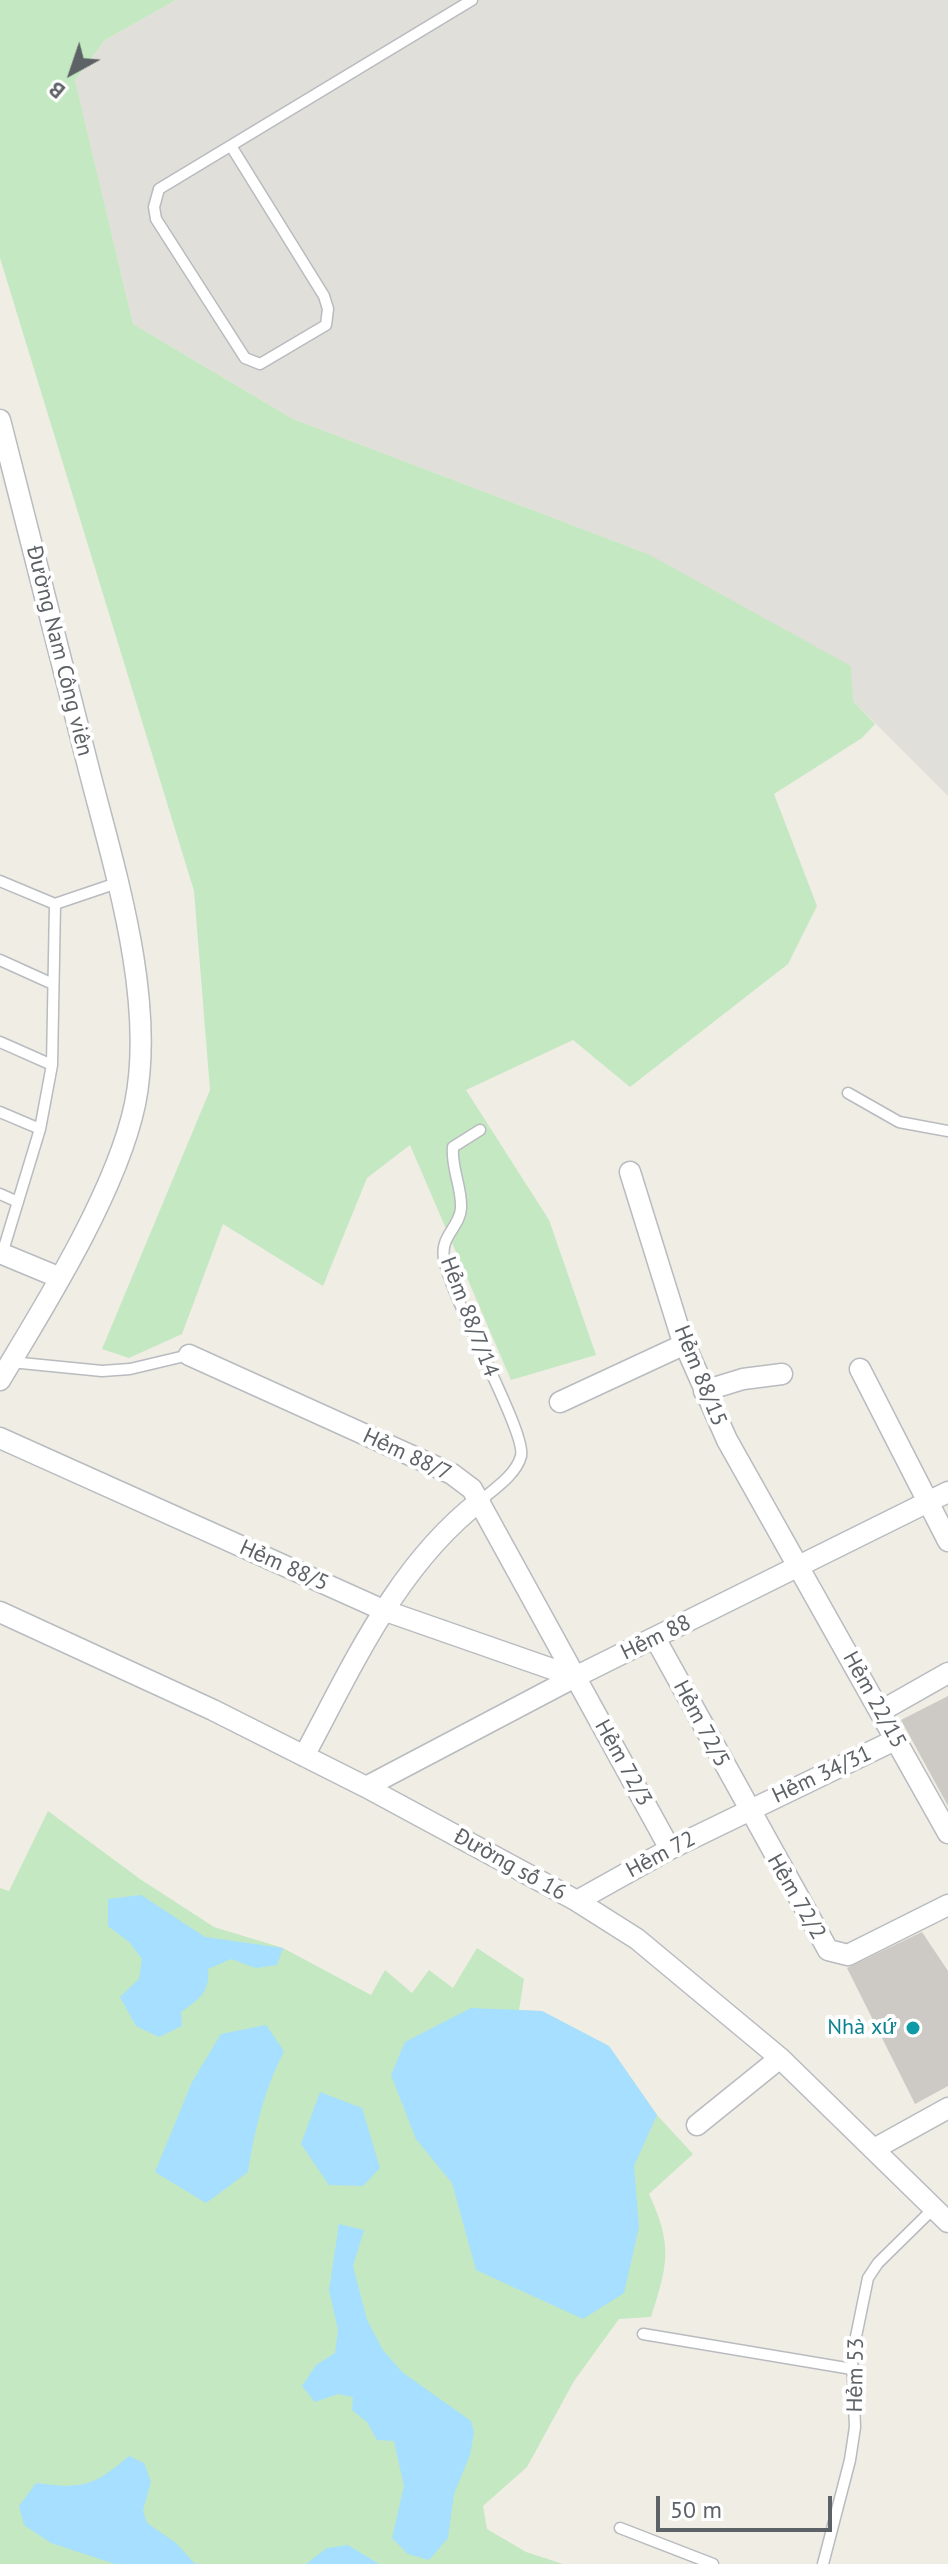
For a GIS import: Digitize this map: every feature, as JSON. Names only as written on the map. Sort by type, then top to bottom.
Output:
[{"type":"street","name":"Đường Nam Công viên","points":[[0,420],[117,883],[137,978],[135,1104],[96,1210],[0,1380]]},
{"type":"street","name":"Hẻm 88/15","points":[[630,1172],[685,1344],[704,1391],[727,1440],[799,1568]]},
{"type":"street","points":[[1,1253],[58,1277]]},
{"type":"street","points":[[560,1402],[685,1344]]},
{"type":"street","name":"Hẻm 88/7","points":[[189,1355],[452,1474],[480,1501],[575,1677]]},
{"type":"street","points":[[860,1369],[948,1541]]},
{"type":"street","points":[[704,1391],[743,1379],[782,1374]]},
{"type":"street","name":"Hẻm 88/5","points":[[0,1438],[383,1610],[575,1677]]},
{"type":"street","name":"Hẻm 88","points":[[366,1787],[575,1677],[948,1492]]},
{"type":"street","points":[[304,1756],[383,1610],[408,1575],[464,1513],[480,1501]]},
{"type":"street","name":"Hẻm 22/15","points":[[799,1568],[948,1833]]},
{"type":"street","name":"Đường số 16","points":[[0,1612],[366,1787],[577,1901],[682,1973],[780,2058],[941,2216]]},
{"type":"street","name":"Hẻm 72/5","points":[[655,1638],[747,1810]]},
{"type":"street","points":[[881,1711],[948,1673]]},
{"type":"street","name":"Hẻm 72/3","points":[[575,1677],[670,1849]]},
{"type":"street","name":"Hẻm 34/31","points":[[747,1810],[897,1739]]},
{"type":"street","name":"Hẻm 72","points":[[577,1901],[747,1810]]},
{"type":"street","name":"Hẻm 72/2","points":[[747,1810],[828,1950],[848,1955],[948,1905]]},
{"type":"street","points":[[697,2125],[780,2058]]},
{"type":"street","points":[[874,2149],[948,2108]]},
{"type":"lane","points":[[231,146],[324,296],[328,309],[326,325],[260,364],[245,358],[156,219],[154,207],[159,189],[472,0]]},
{"type":"lane","points":[[0,881],[55,904],[117,883]]},
{"type":"lane","points":[[1,1253],[40,1129],[52,1065],[55,904]]},
{"type":"lane","points":[[0,960],[53,984]]},
{"type":"lane","points":[[0,1042],[52,1065]]},
{"type":"lane","points":[[848,1093],[899,1122],[948,1131]]},
{"type":"lane","points":[[0,1112],[40,1129]]},
{"type":"lane","name":"Hẻm 88/7/14","points":[[480,1130],[453,1147],[452,1160],[461,1207],[443,1244],[444,1260],[469,1326],[522,1443],[517,1464],[480,1501]]},
{"type":"lane","points":[[0,1194],[18,1202]]},
{"type":"lane","points":[[11,1362],[102,1371],[141,1367],[189,1355]]},
{"type":"lane","name":"Hẻm 53","points":[[823,2564],[850,2460],[855,2427],[852,2369],[868,2278],[878,2263],[941,2216]]},
{"type":"lane","points":[[643,2334],[852,2369]]},
{"type":"lane","points":[[620,2528],[713,2564]]},
{"type":"shaded area","points":[[176,0],[948,0],[948,796],[853,701],[648,554],[293,419],[133,324],[75,80],[105,40]]},
{"type":"green space","points":[[0,0],[176,0],[105,40],[75,80],[133,324],[293,419],[648,554],[851,666],[853,701],[875,724],[862,738],[774,794],[817,906],[788,964],[630,1087],[573,1040],[466,1090],[549,1220],[596,1355],[511,1380],[410,1145],[367,1178],[323,1286],[223,1224],[182,1334],[129,1358],[102,1349],[210,1090],[194,891],[0,258]]},
{"type":"green space","points":[[48,1811],[140,1879],[214,1927],[283,1948],[371,1995],[385,1970],[412,1993],[429,1970],[453,1988],[477,1948],[524,1979],[519,2010],[542,2011],[609,2046],[657,2115],[693,2154],[649,2194],[665,2242],[664,2269],[651,2317],[619,2319],[574,2381],[527,2467],[483,2506],[487,2529],[526,2552],[563,2564],[0,2564],[0,1888],[9,1891]]},
{"type":"water","points":[[141,1895],[205,1937],[283,1948],[277,1965],[256,1968],[231,1959],[208,1969],[205,1990],[181,2012],[182,2026],[159,2037],[136,2026],[120,1997],[139,1979],[142,1959],[130,1943],[108,1926],[108,1899]]},
{"type":"water","points":[[471,2008],[542,2011],[609,2046],[657,2115],[634,2166],[639,2227],[624,2293],[583,2319],[476,2270],[452,2183],[416,2139],[391,2075],[405,2042]]},
{"type":"water","points":[[266,2025],[284,2051],[261,2110],[248,2172],[206,2203],[155,2172],[192,2082],[221,2034]]},
{"type":"water","points":[[320,2092],[362,2108],[380,2168],[363,2186],[329,2185],[301,2144]]},
{"type":"water","points":[[339,2224],[364,2230],[353,2266],[367,2320],[383,2350],[402,2372],[471,2421],[474,2432],[470,2455],[454,2494],[448,2538],[429,2560],[408,2554],[392,2538],[404,2486],[394,2441],[377,2440],[367,2422],[352,2410],[353,2397],[338,2394],[315,2402],[302,2386],[316,2365],[335,2353],[338,2330],[329,2290]]},
{"type":"water","points":[[129,2456],[144,2463],[151,2482],[143,2510],[147,2523],[176,2543],[194,2563],[201,2564],[115,2564],[51,2543],[24,2525],[19,2506],[36,2483],[65,2486],[86,2483],[106,2474]]},
{"type":"water","points":[[348,2545],[379,2564],[306,2564],[327,2548]]},
{"type":"building","points":[[948,1696],[948,1806],[901,1720]]},
{"type":"building","name":"Nhà xứ","points":[[922,1932],[948,1971],[948,2086],[915,2104],[847,1968]]},
{"type":"place","name":"Nhà xứ","points":[[913,2028]]}]
